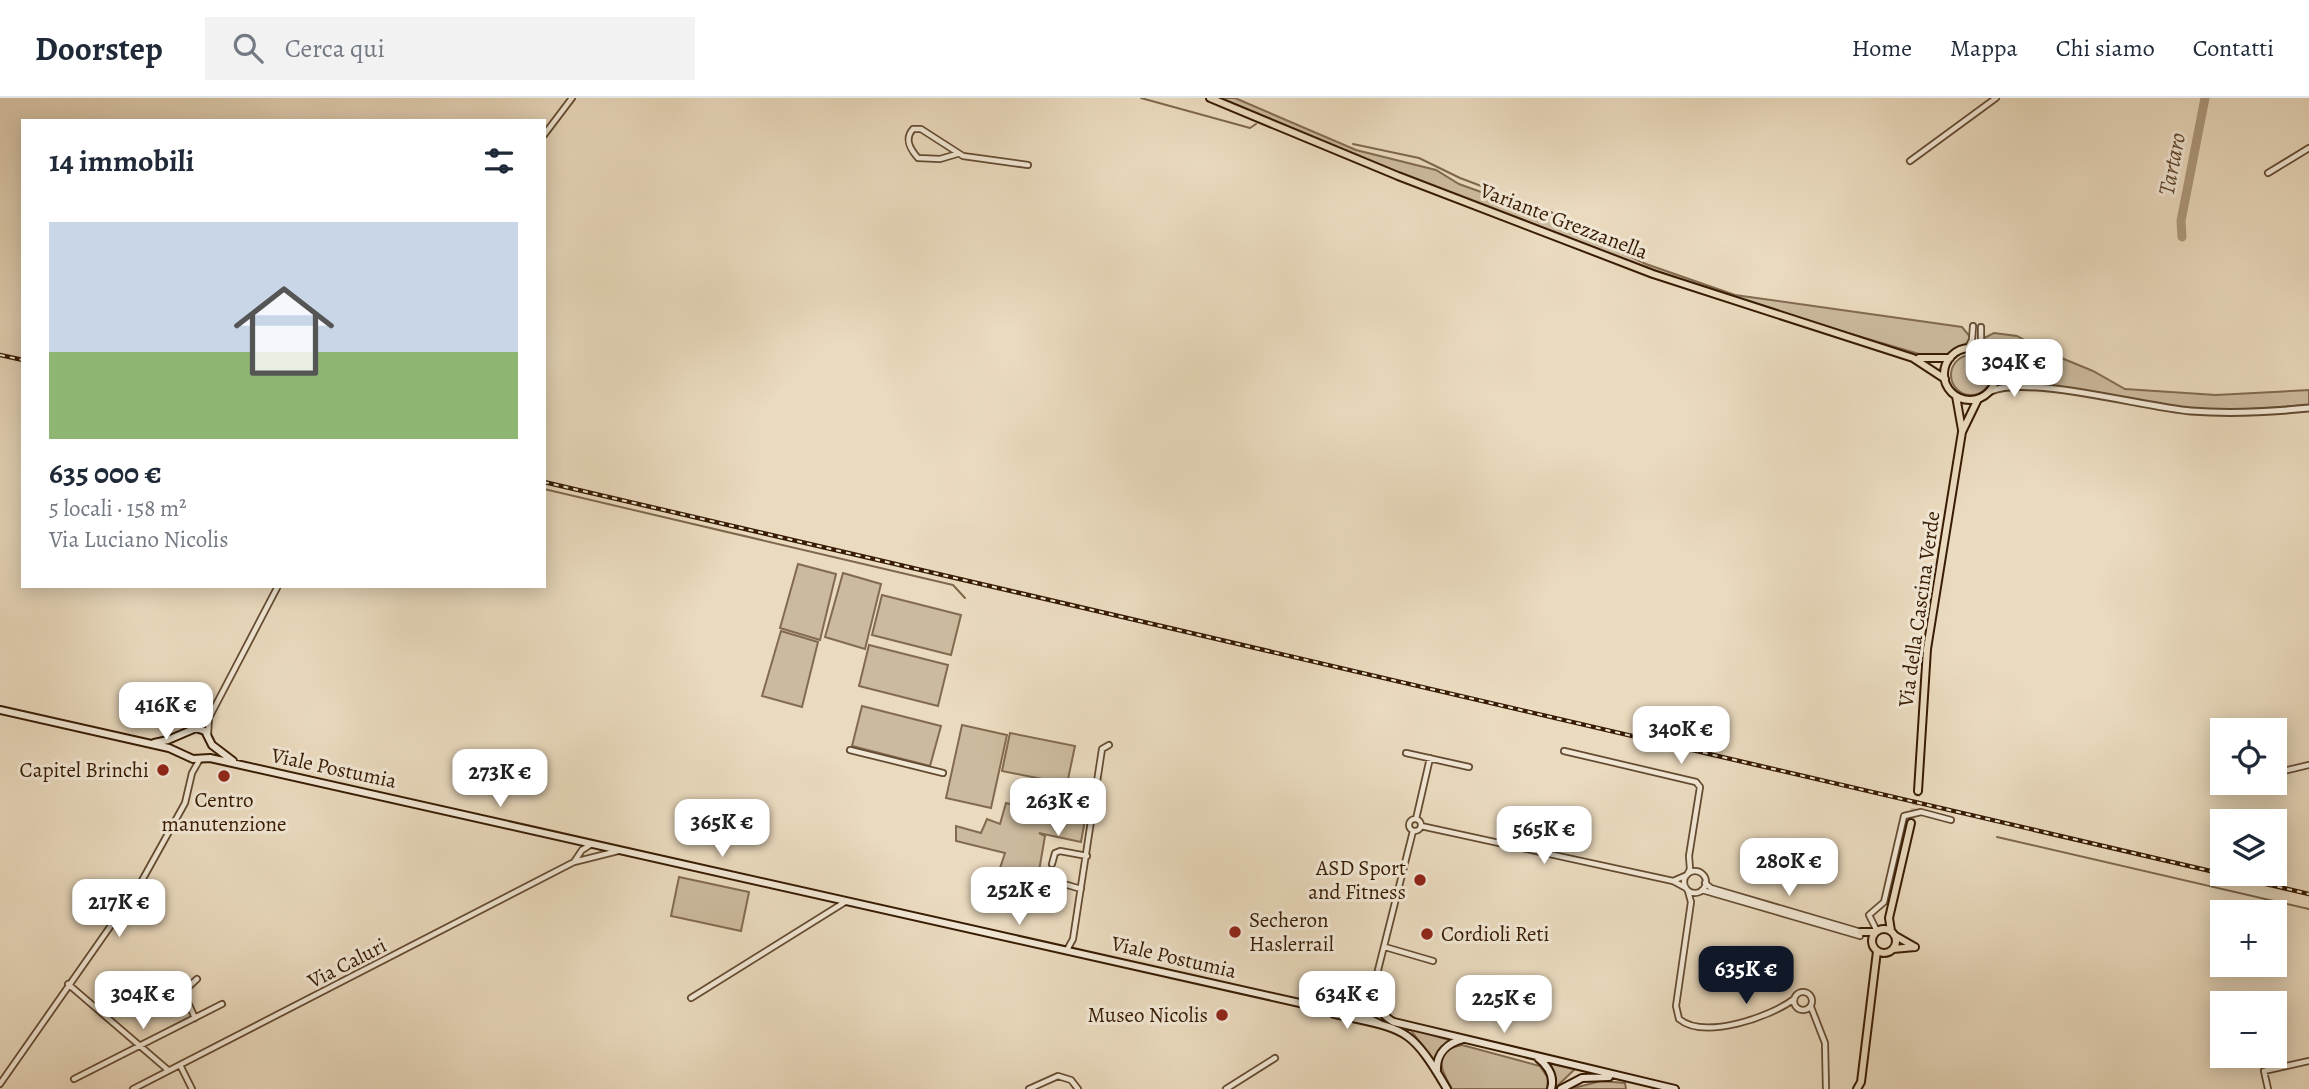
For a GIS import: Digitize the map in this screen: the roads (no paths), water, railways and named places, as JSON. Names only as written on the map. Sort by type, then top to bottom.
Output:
[{"type":"main road","name":"Variante Grezzanella","points":[[1210,98],[1616,261],[1913,358],[1945,379],[1956,396]]},
{"type":"main road","name":"Variante Grezzanella","points":[[1913,358],[1950,358],[1967,349]]},
{"type":"main road","points":[[1962,432],[1956,396],[1967,400],[1978,399],[1990,391],[1996,380],[1996,368],[1989,356],[1981,351],[1967,349]]},
{"type":"main road","points":[[1945,379],[1950,358]]},
{"type":"main road","points":[[1962,432],[1978,399]]},
{"type":"main road","name":"Via della Cascina Verde","points":[[1918,791],[1923,752],[1923,678],[1962,432]]},
{"type":"main road","name":"Viale Postumia","points":[[0,710],[145,743],[184,755],[566,838],[1380,1024]]},
{"type":"main road","points":[[145,743],[168,740],[195,728],[208,735],[211,744],[202,758]]},
{"type":"main road","points":[[183,733],[179,745],[184,755]]},
{"type":"main road","name":"Viale Postumia","points":[[211,744],[239,766]]},
{"type":"main road","points":[[1872,943],[1889,918],[1911,823]]},
{"type":"main road","points":[[1877,967],[1896,939],[1889,918]]},
{"type":"main road","points":[[1860,934],[1878,931],[1893,933],[1915,947],[1877,951]]},
{"type":"main road","points":[[1860,934],[1872,943],[1877,951],[1861,1087]]},
{"type":"main road","points":[[1359,1014],[1356,1006],[1361,999],[1374,1004],[1382,1016],[1394,1022],[1675,1089]]},
{"type":"main road","name":"Viale Postumia","points":[[1322,1009],[1343,1007],[1361,999]]},
{"type":"main road","points":[[1367,1016],[1374,1004]]},
{"type":"main road","name":"Viale Postumia","points":[[1322,1009],[1367,1016],[1380,1024]]},
{"type":"main road","points":[[1380,1024],[1411,1037],[1438,1072],[1447,1089]]},
{"type":"main road","points":[[1438,1072],[1438,1059],[1443,1050],[1451,1043],[1465,1039]]},
{"type":"main road","points":[[1537,1057],[1548,1068],[1552,1077],[1551,1089]]},
{"type":"main road","points":[[1563,1088],[1591,1077],[1628,1078]]},
{"type":"street","points":[[546,132],[572,98]]},
{"type":"street","points":[[1910,160],[1996,98]]},
{"type":"street","points":[[957,154],[921,129],[916,127],[909,133],[908,142],[918,158],[940,159],[957,154],[1028,165]]},
{"type":"street","points":[[2268,173],[2309,148]]},
{"type":"street","points":[[1967,349],[1972,340],[1973,326]]},
{"type":"street","points":[[1981,351],[1982,327]]},
{"type":"street","points":[[1996,368],[2034,387]]},
{"type":"street","points":[[1990,391],[2007,386],[2034,387],[2190,411],[2224,413],[2309,408]]},
{"type":"street","points":[[195,728],[209,716],[277,588]]},
{"type":"street","points":[[208,735],[209,716]]},
{"type":"street","points":[[1066,951],[1073,939],[1102,749],[1109,745]]},
{"type":"street","points":[[850,750],[943,773]]},
{"type":"street","points":[[1564,751],[1696,782],[1700,787],[1687,875],[1687,890],[1691,902],[1676,1006],[1679,1019],[1714,1030],[1784,1006],[1799,993],[1808,993],[1813,1001],[1809,1008]]},
{"type":"street","points":[[1406,753],[1469,767]]},
{"type":"street","points":[[184,755],[192,773]]},
{"type":"street","points":[[0,1084],[68,984],[115,924],[140,884],[185,803],[192,773],[202,758]]},
{"type":"street","points":[[1374,1004],[1375,982],[1413,831],[1409,823],[1416,819],[1430,758]]},
{"type":"street","points":[[2287,770],[2309,765]]},
{"type":"street","points":[[1878,931],[1869,915],[1884,902],[1904,816],[1921,812],[1951,820]]},
{"type":"street","points":[[1416,819],[1421,826],[1673,881],[1687,890],[1700,891],[1860,934]]},
{"type":"street","points":[[1413,831],[1421,826]]},
{"type":"street","points":[[566,838],[576,845],[578,855]]},
{"type":"street","points":[[574,863],[578,855],[591,844]]},
{"type":"street","points":[[589,856],[591,844]]},
{"type":"street","points":[[1052,864],[1055,853],[1060,850],[1087,856]]},
{"type":"street","name":"Via Caluri","points":[[132,1089],[574,863],[589,856],[621,851]]},
{"type":"street","points":[[1689,862],[1712,888],[1860,934]]},
{"type":"street","points":[[1673,881],[1697,872]]},
{"type":"street","points":[[1047,879],[1081,889]]},
{"type":"street","points":[[1691,902],[1705,883]]},
{"type":"street","points":[[691,998],[846,901]]},
{"type":"street","points":[[1385,947],[1433,961]]},
{"type":"street","points":[[195,1019],[183,992],[197,979]]},
{"type":"street","points":[[1361,999],[1375,982]]},
{"type":"street","points":[[68,984],[168,1070]]},
{"type":"street","points":[[1794,999],[1797,1007]]},
{"type":"street","points":[[74,1079],[222,1004]]},
{"type":"street","points":[[1784,1006],[1809,1008]]},
{"type":"street","points":[[1809,1008],[1825,1043],[1826,1089]]},
{"type":"street","points":[[1226,1089],[1275,1058]]},
{"type":"street","points":[[2287,1066],[2309,1061]]},
{"type":"street","points":[[180,1065],[192,1089]]},
{"type":"street","points":[[2268,1089],[2264,1071],[2277,1068]]},
{"type":"street","points":[[1029,1089],[1058,1076],[1071,1080],[1078,1089]]},
{"type":"waterway","points":[[1141,98],[1250,128],[1256,124]]},
{"type":"waterway","name":"Tartaro","points":[[2182,237],[2181,221],[2205,98]]},
{"type":"waterway","points":[[1353,144],[1419,158],[1460,178],[1561,216]]},
{"type":"waterway","points":[[1567,218],[1622,248]]},
{"type":"waterway","points":[[546,489],[953,585],[965,598]]},
{"type":"waterway","points":[[1997,837],[2309,909]]},
{"type":"tunnel","points":[[1911,823],[1918,791]]},
{"type":"railway","points":[[0,355],[21,360]]},
{"type":"railway","points":[[546,482],[2309,894]]},
{"type":"place","name":"Capitel Brinchi","points":[[163,770]]},
{"type":"place","name":"Centro manutenzione","points":[[224,776]]},
{"type":"place","name":"ASD Sport and Fitness","points":[[1420,880]]},
{"type":"place","name":"Secheron Haslerrail","points":[[1235,932]]},
{"type":"place","name":"Cordioli Reti","points":[[1427,934]]},
{"type":"place","name":"Museo Nicolis","points":[[1222,1015]]}]
